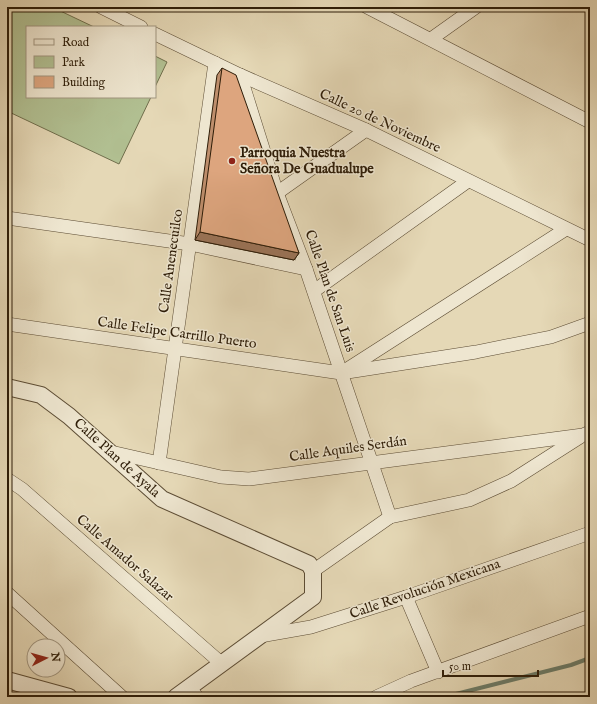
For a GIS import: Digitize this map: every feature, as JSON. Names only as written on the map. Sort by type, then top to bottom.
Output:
[{"type":"street","points":[[101,7],[139,26]]},
{"type":"street","points":[[367,7],[590,122]]},
{"type":"street","points":[[431,39],[476,7]]},
{"type":"street","name":"Calle 20 de Noviembre","points":[[156,34],[240,75],[366,130],[590,240]]},
{"type":"street","name":"Calle Anenecuilco","points":[[160,463],[215,63]]},
{"type":"street","name":"Calle Plan de San Luis","points":[[240,75],[277,193],[314,291],[390,517]]},
{"type":"street","points":[[277,193],[366,130]]},
{"type":"street","points":[[314,291],[468,181]]},
{"type":"street","points":[[7,218],[190,244],[306,269]]},
{"type":"street","points":[[342,373],[566,229]]},
{"type":"street","name":"Calle Felipe Carrillo Puerto","points":[[7,324],[342,373],[491,349],[551,337],[590,323]]},
{"type":"street","name":"Calle Plan de Ayala","points":[[7,387],[41,395],[69,416],[111,452],[162,499],[309,564],[313,571]]},
{"type":"street","points":[[313,571],[390,517],[468,500],[511,481],[587,433]]},
{"type":"street","name":"Calle Aquiles Serdán","points":[[111,452],[221,477],[249,478],[587,433]]},
{"type":"street","name":"Calle Amador Salazar","points":[[7,479],[22,489],[220,663]]},
{"type":"street","name":"Calle Revolución Mexicana","points":[[258,636],[311,627],[406,597],[590,533]]},
{"type":"street","name":"Calle Revolución Mexicana","points":[[176,697],[194,693],[220,663],[313,597],[313,571]]},
{"type":"street","points":[[7,594],[122,697]]},
{"type":"street","points":[[406,597],[438,672]]},
{"type":"street","points":[[376,697],[411,681],[590,616]]},
{"type":"street","points":[[7,680],[69,697]]},
{"type":"green space","points":[[7,7],[52,7],[92,26],[26,26],[26,98],[151,98],[119,164],[7,111]]},
{"type":"green space","points":[[156,56],[167,62],[156,85]]},
{"type":"building","name":"Parroquia Nuestra Señora De Guadualupe","points":[[222,68],[236,75],[299,253],[200,232]]},
{"type":"waterway","points":[[444,697],[571,665],[590,658]]},
{"type":"place","name":"Parroquia Nuestra Señora De Guadualupe","points":[[232,161]]}]
